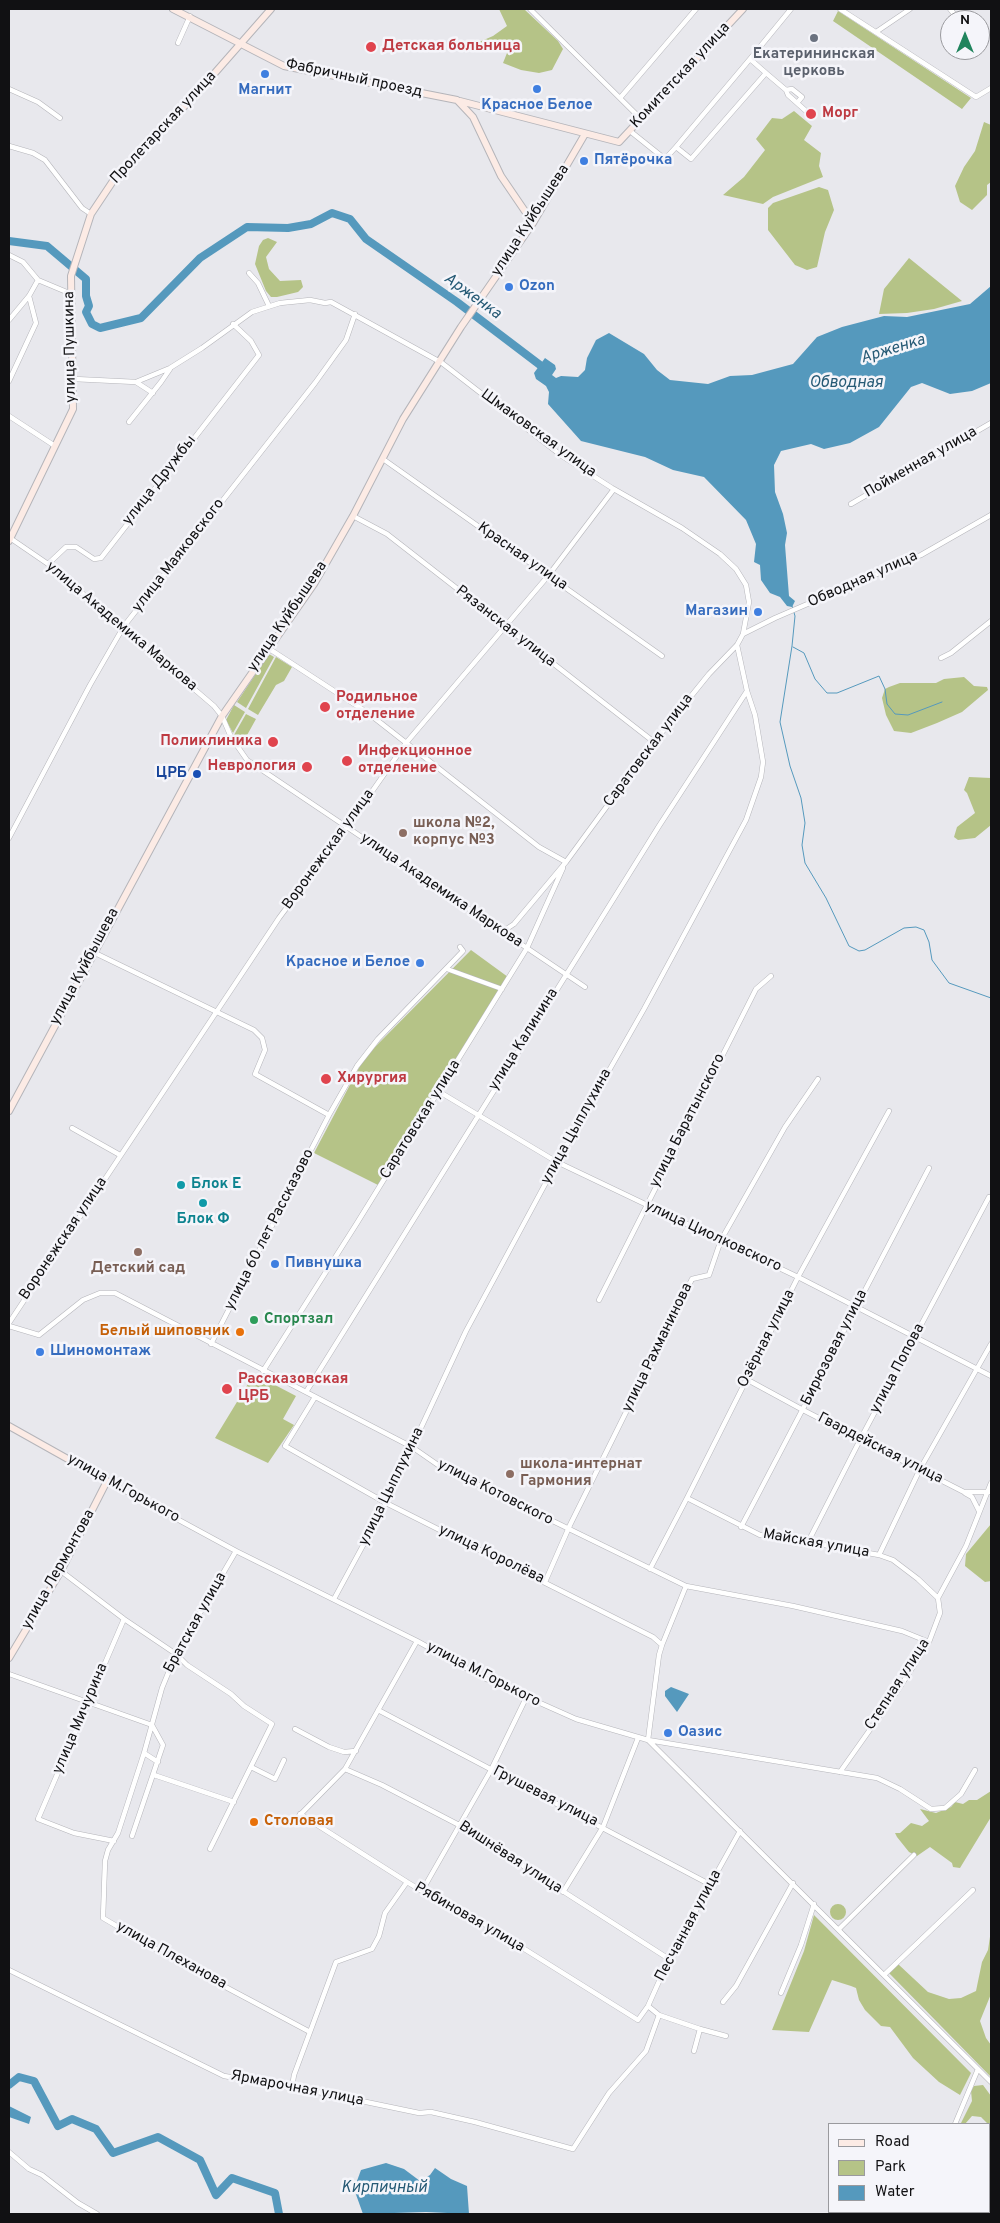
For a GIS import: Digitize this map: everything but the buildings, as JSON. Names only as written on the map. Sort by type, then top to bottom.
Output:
[{"type":"street","name":"Фабричный проезд","points":[[173,9],[190,16],[284,66],[457,100],[619,142]]},
{"type":"street","name":"Пролетарская улица","points":[[76,259],[91,214],[113,181],[199,91],[271,9]]},
{"type":"street","points":[[530,9],[641,119]]},
{"type":"street","points":[[620,98],[696,9]]},
{"type":"street","name":"Комитетская улица","points":[[619,142],[743,9]]},
{"type":"street","points":[[630,131],[665,159],[791,9]]},
{"type":"street","points":[[840,9],[976,97],[981,96],[991,88]]},
{"type":"street","points":[[876,32],[910,9]]},
{"type":"street","points":[[178,42],[190,16]]},
{"type":"street","points":[[750,60],[786,90],[788,95],[806,111]]},
{"type":"street","points":[[676,147],[691,159],[766,73]]},
{"type":"street","points":[[9,89],[38,102],[60,118]]},
{"type":"street","points":[[457,100],[473,117],[501,176],[532,223]]},
{"type":"street","name":"улица Куйбышева","points":[[9,1111],[93,952],[222,716],[314,584],[353,516],[403,419],[461,327],[532,223],[585,134]]},
{"type":"street","points":[[9,146],[33,153],[45,160],[82,208],[91,214]]},
{"type":"street","points":[[9,255],[23,262],[38,280],[70,293]]},
{"type":"street","name":"улица Пушкина","points":[[9,539],[73,409],[74,379],[70,293],[71,276],[76,259]]},
{"type":"street","points":[[248,273],[258,283],[268,306]]},
{"type":"street","points":[[9,320],[29,296],[38,280]]},
{"type":"street","points":[[9,381],[36,323],[29,296]]},
{"type":"street","name":"Шмаковская улица","points":[[74,379],[136,382],[170,368],[202,348],[232,324],[252,312],[280,303],[310,300],[325,303],[331,302],[439,362],[562,456],[614,489],[682,528],[720,554],[736,569],[746,585],[749,602],[743,634]]},
{"type":"street","name":"улица Маяковского","points":[[9,838],[90,685],[123,628],[315,383],[346,340],[355,314]]},
{"type":"street","name":"улица Дружбы","points":[[48,564],[66,547],[76,547],[94,559],[101,558],[259,355],[251,341],[232,324]]},
{"type":"street","name":"Шмаковская улица","points":[[129,422],[170,368]]},
{"type":"street","points":[[136,382],[153,392]]},
{"type":"street","points":[[9,416],[55,446]]},
{"type":"street","name":"Пойменная улица","points":[[851,504],[991,423]]},
{"type":"street","name":"Красная улица","points":[[383,458],[662,656]]},
{"type":"street","name":"Воронежская улица","points":[[9,1324],[279,918],[406,743],[548,576],[614,489]]},
{"type":"street","name":"Рязанская улица","points":[[353,516],[387,534],[654,742]]},
{"type":"street","name":"Обводная улица","points":[[743,634],[775,618],[921,555],[991,516]]},
{"type":"street","name":"улица Академика Маркова","points":[[9,539],[48,564],[214,706],[222,716],[231,737],[247,760],[584,987]]},
{"type":"street","points":[[941,658],[991,621]]},
{"type":"street","points":[[737,645],[743,634]]},
{"type":"street","name":"Саратовская улица","points":[[502,932],[514,924],[566,862],[654,742],[709,674],[737,645]]},
{"type":"street","name":"улица Цыплухина","points":[[334,1600],[386,1503],[466,1331],[746,820],[761,777],[763,762],[755,715],[737,645]]},
{"type":"street","points":[[268,648],[368,713],[539,847],[566,862]]},
{"type":"street","name":"улица Калинина","points":[[306,1392],[376,1283],[658,826],[748,691]]},
{"type":"street","name":"Саратовская улица","points":[[263,1371],[358,1223],[527,948],[566,862]]},
{"type":"street","name":"улица 60 лет Рассказово","points":[[211,1344],[329,1115],[357,1066],[368,1050],[463,951],[460,947]]},
{"type":"street","points":[[93,952],[254,1030],[262,1038],[265,1050],[255,1074],[329,1115]]},
{"type":"street","points":[[447,969],[502,989]]},
{"type":"street","name":"улица Баратынского","points":[[598,1300],[756,989],[772,976]]},
{"type":"street","name":"улица Рахманинова","points":[[545,1582],[568,1530],[692,1278],[709,1275],[721,1240],[785,1128],[818,1078]]},
{"type":"street","name":"улица Циолковского","points":[[438,1091],[557,1162],[798,1277],[991,1376]]},
{"type":"street","name":"Озёрная улица","points":[[650,1569],[688,1498],[798,1277],[889,1111]]},
{"type":"street","points":[[72,1128],[120,1155]]},
{"type":"street","name":"Бирюзовая улица","points":[[741,1527],[929,1168]]},
{"type":"street","name":"улица Попова","points":[[808,1542],[989,1197]]},
{"type":"street","name":"улица Котовского","points":[[9,1324],[39,1336],[83,1300],[107,1292],[124,1297],[412,1448],[438,1465],[686,1586],[793,1606],[893,1629],[929,1642]]},
{"type":"street","points":[[879,1555],[920,1469],[991,1344]]},
{"type":"street","name":"Гвардейская улица","points":[[746,1379],[964,1492],[989,1492]]},
{"type":"street","name":"улица Королёва","points":[[315,1397],[285,1446],[386,1503],[654,1637],[662,1645]]},
{"type":"street","name":"улица М.Горького","points":[[9,1426],[236,1551],[417,1641],[484,1678],[576,1719],[648,1740],[877,1778],[900,1789],[931,1809],[945,1808],[961,1794],[975,1770]]},
{"type":"street","name":"улица Лермонтова","points":[[9,1658],[61,1571],[107,1481]]},
{"type":"street","name":"Степная улица","points":[[840,1772],[898,1690],[929,1642],[940,1613],[938,1598],[966,1546],[991,1483]]},
{"type":"street","points":[[964,1492],[972,1497],[979,1511]]},
{"type":"street","name":"Майская улица","points":[[688,1498],[741,1527],[760,1535],[879,1555],[893,1560],[918,1579],[938,1598]]},
{"type":"street","name":"Братская улица","points":[[114,1840],[144,1753],[162,1688],[176,1654],[236,1551]]},
{"type":"street","points":[[61,1571],[124,1619],[176,1654],[187,1665],[272,1724],[210,1849]]},
{"type":"street","points":[[686,1586],[659,1655],[648,1740],[991,2082]]},
{"type":"street","name":"улица Мичурина","points":[[114,1840],[74,1833],[38,1819],[124,1619]]},
{"type":"street","points":[[295,1820],[346,1769],[417,1641]]},
{"type":"street","points":[[9,1674],[152,1725],[163,1745],[132,1836]]},
{"type":"street","points":[[422,1891],[461,1826],[526,1698]]},
{"type":"street","name":"Грушевая улица","points":[[378,1710],[711,1885]]},
{"type":"street","points":[[295,1728],[329,1747],[344,1752],[356,1752]]},
{"type":"street","points":[[563,1892],[603,1827],[638,1738]]},
{"type":"street","points":[[144,1753],[158,1762]]},
{"type":"street","points":[[251,1767],[275,1779],[284,1760]]},
{"type":"street","name":"Вишнёвая улица","points":[[346,1769],[382,1785],[461,1826],[669,1958]]},
{"type":"street","points":[[154,1775],[234,1802]]},
{"type":"street","name":"Рябиновая улица","points":[[300,1814],[407,1882],[469,1919],[478,1920],[638,2020]]},
{"type":"street","name":"Песчанная улица","points":[[638,2020],[648,2006],[669,1958],[740,1831]]},
{"type":"street","name":"улица Плеханова","points":[[114,1840],[108,1850],[105,1862],[103,1918],[173,1959],[310,2032]]},
{"type":"street","points":[[839,1929],[914,1856]]},
{"type":"street","points":[[292,2088],[294,2075],[336,1962],[372,1949],[379,1936],[385,1913],[407,1882]]},
{"type":"street","points":[[723,2002],[736,1986],[793,1883]]},
{"type":"street","points":[[884,1975],[973,1890]]},
{"type":"street","points":[[781,1992],[801,1945],[814,1904]]},
{"type":"street","name":"Ярмарочная улица","points":[[9,1970],[224,2076],[419,2113],[432,2112],[573,2149],[609,2093],[646,2051],[659,2015]]},
{"type":"street","points":[[648,2006],[659,2015],[726,2036]]},
{"type":"street","points":[[694,2051],[700,2029]]},
{"type":"street","points":[[955,2123],[978,2069]]},
{"type":"street","points":[[9,2152],[29,2169],[42,2175],[78,2203],[97,2214]]},
{"type":"green space","points":[[499,9],[524,9],[558,41],[563,49],[552,70],[539,73],[521,70],[503,63],[511,43],[495,45],[479,42],[493,36],[507,26]]},
{"type":"green space","points":[[838,11],[971,98],[962,109],[833,21]]},
{"type":"green space","points":[[794,111],[812,126],[804,140],[821,153],[819,166],[823,177],[773,197],[763,204],[723,195],[744,177],[765,150],[756,139],[772,118],[782,119]]},
{"type":"green space","points":[[984,122],[991,125],[991,182],[987,185],[987,195],[972,210],[960,202],[955,186],[964,167],[975,151]]},
{"type":"green space","points":[[819,187],[828,190],[834,210],[825,232],[817,267],[807,270],[795,265],[768,230],[768,208],[773,203]]},
{"type":"green space","points":[[268,238],[277,242],[266,257],[269,269],[280,281],[301,280],[303,287],[298,292],[271,297],[266,291],[255,264],[259,246],[263,240]]},
{"type":"green space","points":[[909,258],[962,301],[934,309],[907,313],[879,314],[884,289]]},
{"type":"green space","points":[[269,654],[274,657],[246,708],[237,702]]},
{"type":"green space","points":[[276,657],[292,667],[284,681],[276,685],[258,715],[248,709]]},
{"type":"green space","points":[[964,677],[974,686],[987,687],[988,690],[962,712],[937,723],[911,733],[894,731],[886,715],[882,698],[885,689],[900,683],[936,683],[944,679]]},
{"type":"green space","points":[[234,705],[245,712],[233,733],[226,720]]},
{"type":"green space","points":[[246,714],[256,719],[241,746],[234,735]]},
{"type":"green space","points":[[969,777],[991,778],[991,825],[975,838],[958,840],[954,837],[957,827],[975,813],[964,790]]},
{"type":"green space","points":[[471,950],[508,977],[378,1185],[314,1153],[362,1062]]},
{"type":"green space","points":[[254,1374],[296,1396],[283,1419],[294,1425],[268,1463],[215,1438]]},
{"type":"green space","points":[[991,1524],[991,1581],[985,1582],[965,1566],[966,1554]]},
{"type":"green space","points":[[991,1791],[991,1817],[960,1868],[953,1867],[952,1863],[930,1847],[917,1856],[909,1852],[895,1833],[900,1833],[911,1823],[922,1826],[929,1821],[920,1809],[936,1813],[951,1807],[955,1802],[963,1804],[969,1800],[977,1800]]},
{"type":"green space","points":[[835,1904],[841,1904],[846,1909],[844,1918],[835,1920],[830,1915],[830,1909]]},
{"type":"green space","points":[[814,1915],[971,2073],[960,2095],[939,2082],[913,2058],[890,2027],[881,2026],[865,2010],[859,2000],[856,1988],[851,1986],[832,1980],[809,2032],[772,2030],[804,1951]]},
{"type":"green space","points":[[991,1930],[991,1994],[980,2021],[986,2038],[991,2045],[991,2077],[889,1973],[898,1964],[928,1992],[949,1999],[961,1998],[976,1991],[982,1962],[988,1950]]},
{"type":"green space","points":[[983,2085],[991,2096],[991,2127],[990,2123],[987,2123],[981,2117],[972,2116],[966,2123],[961,2123],[972,2101],[971,2091],[974,2086]]},
{"type":"water","name":"Обводная","points":[[991,286],[991,383],[972,391],[950,394],[922,383],[911,387],[879,427],[850,443],[824,449],[811,444],[781,451],[774,465],[775,492],[787,533],[785,545],[789,596],[795,601],[792,607],[787,606],[780,597],[770,593],[761,580],[760,565],[754,562],[756,544],[746,520],[704,477],[673,470],[645,457],[581,441],[548,404],[549,392],[546,386],[536,379],[534,373],[545,358],[555,365],[556,369],[552,375],[556,378],[561,376],[578,377],[585,370],[587,358],[596,340],[609,333],[644,354],[657,370],[670,380],[708,384],[730,376],[752,375],[793,364],[817,337],[842,327],[884,316],[907,317],[970,304]]},
{"type":"water","points":[[671,1687],[689,1694],[677,1712],[665,1696],[665,1691]]},
{"type":"water","points":[[9,2106],[31,2117],[29,2124],[9,2117]]},
{"type":"water","name":"Кирпичный","points":[[386,2163],[404,2169],[420,2181],[430,2175],[435,2168],[451,2179],[467,2186],[469,2214],[426,2212],[363,2214],[354,2189],[361,2170]]},
{"type":"waterway","name":"Арженка","points":[[9,241],[47,246],[86,279],[86,296],[89,306],[86,312],[92,324],[100,328],[141,318],[200,258],[247,227],[288,228],[311,224],[332,213],[350,219],[366,239],[457,302],[540,365]]},
{"type":"waterway","points":[[792,606],[795,616],[792,646],[780,722],[790,766],[801,798],[805,823],[802,845],[805,863],[826,898],[849,946],[859,951],[865,950],[904,928],[916,927],[924,930],[929,942],[932,960],[949,983],[991,998]]},
{"type":"waterway","points":[[793,647],[804,653],[815,679],[827,693],[837,693],[879,676],[885,689],[887,704],[895,714],[908,715],[942,702]]},
{"type":"waterway","points":[[9,2085],[19,2077],[34,2081],[58,2126],[72,2119],[96,2129],[113,2153],[158,2137],[200,2160],[216,2195],[232,2178],[275,2193],[279,2214]]},
{"type":"place","name":"Екатерининская церковь","points":[[814,38]]},
{"type":"place","name":"Детская больница","points":[[371,47]]},
{"type":"place","name":"Магнит","points":[[265,74]]},
{"type":"place","name":"Красное Белое","points":[[537,89]]},
{"type":"place","name":"Морг","points":[[811,114]]},
{"type":"place","name":"Пятёрочка","points":[[584,161]]},
{"type":"place","name":"Ozon","points":[[509,287]]},
{"type":"place","name":"Магазин","points":[[758,612]]},
{"type":"place","name":"Родильное отделение","points":[[325,707]]},
{"type":"place","name":"Поликлиника","points":[[273,742]]},
{"type":"place","name":"Инфекционное отделение","points":[[347,761]]},
{"type":"place","name":"Неврология","points":[[307,767]]},
{"type":"place","name":"ЦРБ","points":[[197,774]]},
{"type":"place","name":"школа №2, корпус №3","points":[[403,833]]},
{"type":"place","name":"Красное и Белое","points":[[420,963]]},
{"type":"place","name":"Хирургия","points":[[326,1079]]},
{"type":"place","name":"Блок Е","points":[[181,1185]]},
{"type":"place","name":"Блок Ф","points":[[203,1203]]},
{"type":"place","name":"Детский сад","points":[[138,1252]]},
{"type":"place","name":"Пивнушка","points":[[275,1264]]},
{"type":"place","name":"Спортзал","points":[[254,1320]]},
{"type":"place","name":"Белый шиповник","points":[[240,1332]]},
{"type":"place","name":"Шиномонтаж","points":[[40,1352]]},
{"type":"place","name":"Рассказовская ЦРБ","points":[[227,1389]]},
{"type":"place","name":"школа-интернат Гармония","points":[[510,1474]]},
{"type":"place","name":"Оазис","points":[[668,1733]]},
{"type":"place","name":"Столовая","points":[[254,1822]]}]
